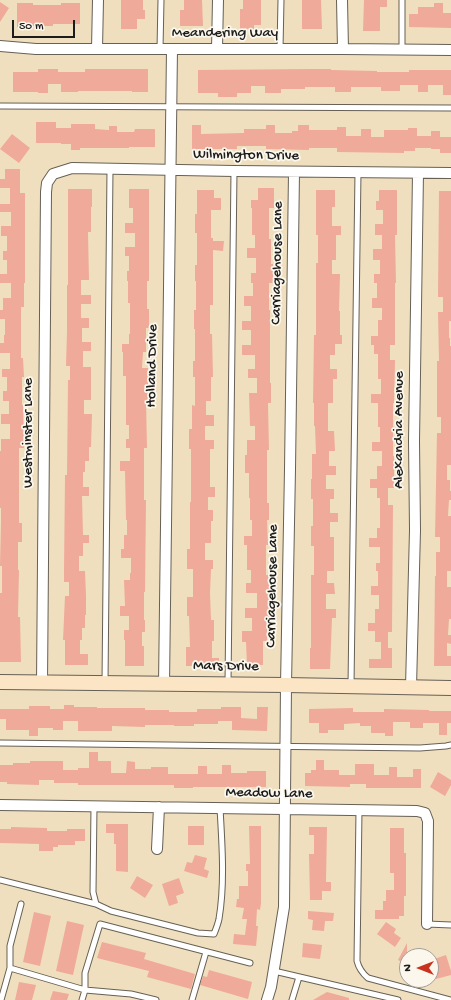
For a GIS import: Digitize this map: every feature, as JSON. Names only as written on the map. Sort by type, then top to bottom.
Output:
[{"type":"street","points":[[97,49],[98,0]]},
{"type":"street","points":[[218,0],[218,49]]},
{"type":"street","points":[[342,0],[343,49]]},
{"type":"street","name":"Meandering Way","points":[[0,46],[36,49],[451,50]]},
{"type":"street","name":"Holland Drive","points":[[164,684],[172,49]]},
{"type":"street","name":"Wilmington Drive","points":[[47,183],[53,174],[72,168],[451,173]]},
{"type":"street","name":"Carriagehouse Lane","points":[[267,1000],[274,971],[284,907],[284,808],[294,172]]},
{"type":"street","name":"Alexandria Avenue","points":[[411,687],[418,173]]},
{"type":"street","name":"Westminster Lane","points":[[42,683],[47,183]]},
{"type":"street","name":"Mars Drive","points":[[0,682],[451,688]]},
{"type":"street","name":"Meadow Lane","points":[[0,805],[284,808],[417,811],[425,813],[428,821],[427,924]]},
{"type":"street","points":[[157,849],[159,807]]},
{"type":"lane","points":[[160,49],[161,0]]},
{"type":"lane","points":[[280,49],[281,0]]},
{"type":"lane","points":[[402,0],[402,49]]},
{"type":"lane","points":[[0,106],[451,108]]},
{"type":"lane","points":[[105,683],[110,169]]},
{"type":"lane","points":[[228,684],[234,171]]},
{"type":"lane","points":[[351,686],[358,172]]},
{"type":"lane","points":[[0,743],[420,748],[451,745]]},
{"type":"lane","points":[[94,806],[93,892],[96,904]]},
{"type":"lane","points":[[0,880],[96,904],[111,911],[198,933],[214,934],[219,920],[223,877],[220,808]]},
{"type":"lane","points":[[359,810],[357,961],[360,969],[368,978],[450,1000]]},
{"type":"lane","points":[[1,1000],[10,968],[10,946],[22,904]]},
{"type":"lane","points":[[82,1000],[85,990],[84,973],[100,924],[250,963]]},
{"type":"lane","points":[[427,924],[451,925]]},
{"type":"lane","points":[[192,1000],[206,952]]},
{"type":"lane","points":[[10,968],[85,990],[131,994],[156,1000]]},
{"type":"lane","points":[[274,971],[398,1000]]},
{"type":"lane","points":[[292,1000],[299,977]]},
{"type":"building","points":[[121,0],[143,0],[145,19],[137,19],[137,29],[121,29]]},
{"type":"building","points":[[184,0],[202,0],[203,26],[180,26],[180,10],[184,10]]},
{"type":"building","points":[[243,0],[261,0],[261,25],[254,25],[254,29],[240,29],[240,9],[243,9]]},
{"type":"building","points":[[302,0],[321,0],[322,29],[302,29]]},
{"type":"building","points":[[364,0],[387,0],[387,7],[380,7],[380,31],[363,31]]},
{"type":"building","points":[[0,2],[9,8],[0,22]]},
{"type":"building","points":[[17,3],[33,3],[33,5],[61,5],[61,3],[80,3],[80,24],[53,24],[53,26],[17,27]]},
{"type":"building","points":[[434,3],[443,3],[443,13],[451,13],[451,28],[409,27],[409,14],[418,14],[418,7],[434,7]]},
{"type":"building","points":[[38,69],[58,69],[58,72],[85,72],[85,69],[148,69],[148,92],[61,92],[61,84],[48,84],[48,93],[13,92],[13,72],[38,72]]},
{"type":"building","points":[[331,69],[377,72],[451,70],[451,95],[443,95],[443,85],[428,85],[428,92],[418,92],[418,85],[400,85],[400,91],[381,91],[381,87],[351,87],[351,92],[335,92],[335,87],[305,87],[305,89],[281,89],[281,93],[265,93],[265,86],[251,86],[251,93],[237,93],[237,97],[218,97],[218,93],[198,93],[198,70]]},
{"type":"building","points":[[36,122],[56,122],[56,128],[71,128],[71,124],[95,124],[95,129],[109,130],[109,126],[117,126],[117,132],[134,132],[135,129],[155,129],[155,147],[80,148],[80,150],[71,150],[71,144],[36,143]]},
{"type":"building","points":[[192,125],[201,125],[201,134],[244,133],[244,129],[266,129],[266,125],[275,125],[275,133],[292,133],[292,131],[298,131],[298,125],[309,125],[309,130],[337,130],[337,127],[346,127],[346,136],[361,136],[361,129],[371,129],[371,137],[384,137],[384,130],[408,130],[408,128],[417,128],[417,136],[431,136],[431,131],[440,131],[440,137],[451,137],[451,153],[440,153],[440,149],[431,148],[415,148],[415,151],[404,151],[404,153],[337,152],[337,148],[309,148],[309,150],[266,149],[266,146],[237,146],[237,149],[192,149]]},
{"type":"building","points":[[12,134],[30,148],[19,163],[0,149]]},
{"type":"building","points":[[5,169],[20,169],[20,193],[25,193],[25,283],[24,307],[21,307],[21,358],[23,358],[24,377],[22,377],[22,405],[24,448],[19,448],[19,523],[22,523],[22,542],[18,542],[18,617],[20,617],[21,662],[0,662],[0,593],[2,593],[2,566],[0,566],[0,451],[1,439],[10,439],[10,424],[1,424],[1,414],[9,414],[9,401],[3,401],[3,391],[7,391],[7,377],[2,377],[2,369],[10,369],[10,353],[0,353],[0,343],[4,343],[5,319],[0,319],[0,310],[3,310],[3,298],[11,298],[11,283],[0,283],[0,274],[7,274],[7,260],[3,260],[3,251],[7,251],[7,236],[1,236],[1,226],[11,226],[11,212],[0,212],[0,204],[10,204],[10,188],[0,188],[0,179],[5,179]]},
{"type":"building","points":[[258,188],[274,188],[274,208],[269,208],[269,239],[271,239],[273,283],[269,283],[271,403],[268,403],[269,450],[267,450],[267,503],[269,503],[269,520],[267,520],[268,545],[266,545],[266,575],[269,575],[269,618],[267,618],[267,641],[263,641],[263,665],[247,665],[246,642],[242,642],[242,631],[252,631],[252,618],[245,618],[245,608],[257,608],[257,593],[246,593],[246,583],[251,583],[251,570],[247,570],[247,545],[244,545],[244,536],[252,536],[252,520],[250,520],[249,473],[245,473],[245,455],[247,455],[247,440],[255,440],[255,426],[250,426],[249,393],[257,393],[257,378],[248,378],[248,369],[255,369],[255,355],[242,355],[242,345],[251,345],[251,330],[242,330],[242,321],[251,321],[251,306],[244,306],[244,296],[253,296],[251,273],[256,273],[256,258],[247,258],[247,248],[255,248],[255,235],[252,235],[251,200],[258,200]]},
{"type":"building","points":[[68,189],[92,189],[91,232],[88,232],[89,280],[81,280],[81,295],[91,295],[91,304],[81,304],[81,318],[89,318],[89,328],[82,328],[82,342],[91,342],[91,351],[83,351],[83,367],[91,367],[91,400],[84,400],[84,414],[92,414],[89,461],[85,461],[85,472],[83,472],[83,487],[89,487],[89,496],[82,496],[83,535],[89,535],[89,543],[83,543],[83,556],[79,556],[79,571],[85,571],[86,596],[85,628],[82,628],[80,654],[88,654],[88,665],[65,665],[65,640],[63,640],[65,596],[69,596],[69,582],[64,582],[65,475],[67,475],[68,380],[70,380],[70,366],[66,366]]},
{"type":"building","points":[[129,189],[149,189],[149,281],[147,281],[147,309],[149,309],[149,328],[146,328],[146,352],[143,352],[142,368],[148,368],[148,400],[146,400],[147,448],[144,448],[144,500],[146,500],[144,592],[145,632],[142,632],[142,646],[144,646],[144,666],[125,666],[124,630],[129,630],[129,616],[120,616],[120,606],[125,606],[124,580],[130,580],[131,573],[131,558],[121,558],[121,549],[124,549],[124,535],[127,535],[127,520],[125,471],[120,471],[120,461],[130,461],[130,448],[126,448],[126,439],[129,439],[129,425],[126,425],[126,376],[123,376],[122,352],[122,344],[129,344],[130,334],[130,303],[128,303],[127,281],[129,256],[125,256],[125,247],[135,247],[135,233],[125,233],[125,223],[133,223],[133,208],[129,208]]},
{"type":"building","points":[[197,190],[214,190],[214,198],[221,198],[221,210],[211,210],[211,238],[213,238],[213,241],[224,241],[223,251],[213,250],[213,305],[210,305],[210,334],[212,334],[213,377],[211,377],[211,401],[206,401],[206,415],[214,415],[214,426],[205,426],[205,440],[214,440],[214,449],[210,449],[210,487],[215,487],[215,497],[208,497],[208,510],[213,510],[213,521],[211,521],[211,543],[205,543],[205,560],[213,560],[210,593],[211,620],[214,620],[212,658],[219,658],[219,666],[186,666],[186,647],[190,647],[187,597],[193,597],[193,569],[187,569],[187,549],[190,549],[191,502],[191,449],[189,449],[189,429],[192,429],[192,405],[195,406],[195,377],[193,377],[193,361],[195,361],[194,310],[196,310],[195,265],[197,265],[197,233],[195,233],[195,214],[197,214]]},
{"type":"building","points":[[316,190],[335,190],[335,207],[332,207],[332,226],[341,226],[341,235],[336,235],[336,260],[332,260],[332,274],[340,274],[339,311],[342,344],[335,344],[335,355],[330,355],[330,369],[337,369],[337,379],[333,379],[333,403],[328,403],[328,431],[334,431],[335,451],[329,451],[329,466],[336,466],[336,475],[326,475],[326,489],[334,489],[334,499],[330,499],[330,513],[338,513],[338,522],[330,522],[330,537],[334,537],[334,571],[327,571],[327,583],[334,583],[335,594],[326,594],[326,609],[336,609],[336,618],[332,618],[330,669],[310,669],[311,575],[314,575],[314,546],[311,546],[313,499],[311,499],[311,479],[312,454],[316,454],[313,403],[314,335],[316,335],[316,263],[318,263],[318,235],[316,235]]},
{"type":"building","points":[[379,190],[397,190],[397,235],[395,235],[395,345],[390,345],[390,360],[395,360],[393,403],[394,488],[388,488],[388,505],[393,505],[392,632],[388,632],[388,648],[392,648],[392,668],[369,668],[369,659],[381,659],[381,642],[375,642],[375,631],[368,631],[368,623],[375,623],[375,609],[379,609],[379,595],[371,595],[371,586],[378,586],[378,571],[376,571],[376,563],[380,563],[380,547],[369,547],[369,538],[377,538],[377,528],[380,528],[380,498],[377,498],[377,488],[370,488],[370,479],[377,479],[377,466],[382,466],[382,451],[372,451],[372,442],[380,442],[380,427],[378,427],[378,403],[371,403],[371,394],[381,394],[381,379],[378,379],[378,354],[374,354],[374,345],[371,345],[371,336],[378,336],[378,320],[382,320],[382,308],[372,308],[372,298],[377,298],[377,283],[374,283],[374,274],[380,274],[380,260],[373,260],[373,249],[382,249],[382,235],[375,235],[375,224],[383,224],[383,210],[376,210],[376,201],[379,201]]},
{"type":"building","points":[[439,191],[451,191],[451,321],[449,321],[449,338],[451,346],[451,465],[447,465],[447,480],[450,480],[451,491],[448,516],[451,516],[451,571],[447,571],[447,587],[451,587],[451,619],[449,619],[448,635],[451,635],[451,644],[447,643],[447,656],[451,656],[451,666],[434,666],[436,552],[440,552],[440,537],[435,537],[437,433],[441,433],[441,417],[437,417],[437,361],[439,361],[438,312],[443,312],[443,297],[438,297]]},
{"type":"building","points":[[64,705],[97,708],[145,708],[145,710],[169,710],[169,712],[197,712],[197,709],[241,707],[241,718],[257,719],[257,707],[268,707],[267,731],[232,730],[232,721],[218,721],[218,724],[194,724],[194,726],[112,726],[112,731],[78,731],[78,721],[63,721],[63,730],[38,728],[38,736],[29,736],[29,730],[6,730],[6,719],[0,719],[0,709],[29,709],[29,706],[50,706],[50,709],[64,709]]},
{"type":"building","points":[[353,708],[353,712],[384,712],[384,709],[451,711],[451,723],[447,723],[447,735],[439,735],[439,723],[423,723],[423,728],[410,728],[410,722],[393,722],[393,736],[385,736],[385,733],[371,733],[371,726],[360,726],[360,723],[344,724],[344,730],[328,730],[328,733],[319,733],[319,723],[309,723],[309,709]]},
{"type":"building","points":[[89,752],[98,752],[98,761],[111,761],[111,773],[126,773],[127,761],[135,762],[135,769],[168,767],[168,774],[198,774],[198,766],[207,766],[207,774],[222,774],[222,765],[231,765],[231,773],[266,771],[266,787],[174,788],[174,785],[78,785],[78,783],[54,783],[54,780],[39,780],[39,785],[7,784],[7,782],[0,782],[0,765],[30,763],[30,761],[63,761],[63,770],[78,770],[78,768],[89,768]]},
{"type":"building","points":[[316,760],[324,760],[324,770],[339,770],[339,775],[355,775],[355,764],[374,764],[374,775],[389,775],[389,767],[397,767],[397,777],[413,777],[413,769],[421,769],[421,788],[366,788],[366,784],[350,784],[350,787],[305,786],[305,773],[311,773],[311,770],[316,770]]},
{"type":"building","points":[[438,772],[451,780],[451,785],[445,796],[430,787]]},
{"type":"building","points":[[106,824],[128,824],[128,872],[116,871],[116,844],[114,844],[114,833],[106,833]]},
{"type":"building","points":[[188,826],[204,826],[204,845],[188,845]]},
{"type":"building","points":[[249,826],[261,826],[261,903],[260,910],[257,909],[256,926],[258,926],[256,946],[233,944],[234,934],[245,935],[247,919],[242,919],[244,908],[236,907],[237,899],[239,899],[239,886],[248,886],[248,871],[246,871],[246,864],[250,864]]},
{"type":"building","points":[[11,827],[47,828],[47,831],[85,829],[85,841],[75,841],[75,845],[58,845],[58,847],[53,847],[53,851],[39,851],[39,844],[0,843],[0,829],[11,829]]},
{"type":"building","points":[[309,827],[327,827],[326,882],[331,882],[331,891],[322,891],[322,900],[310,900],[309,854],[314,854],[314,835],[309,835]]},
{"type":"building","points":[[390,828],[404,828],[404,853],[406,853],[406,896],[404,896],[404,916],[399,916],[399,919],[375,919],[375,910],[383,910],[383,901],[386,901],[386,890],[394,890],[394,873],[390,873]]},
{"type":"building","points":[[195,855],[207,858],[204,869],[209,871],[207,878],[184,871],[187,862],[192,863]]},
{"type":"building","points":[[137,876],[153,885],[145,898],[130,888]]},
{"type":"building","points":[[179,878],[184,893],[176,896],[178,903],[169,906],[162,884]]},
{"type":"building","points":[[308,911],[334,913],[333,921],[325,921],[324,931],[312,930],[313,920],[308,919]]},
{"type":"building","points":[[34,912],[51,916],[40,966],[23,962]]},
{"type":"building","points":[[67,921],[84,925],[73,975],[56,971]]},
{"type":"building","points":[[386,922],[396,929],[394,933],[401,938],[395,947],[377,934]]},
{"type":"building","points":[[102,942],[146,953],[144,959],[195,974],[191,989],[147,977],[149,971],[97,958]]},
{"type":"building","points":[[303,943],[322,945],[320,959],[302,957]]},
{"type":"building","points":[[446,955],[451,975],[439,978],[439,957]]},
{"type":"building","points":[[209,970],[252,982],[248,999],[200,985],[203,976],[207,977]]},
{"type":"building","points":[[19,982],[36,985],[32,1000],[15,1000]]},
{"type":"building","points":[[53,991],[69,994],[67,1000],[50,1000]]},
{"type":"building","points":[[327,992],[349,998],[349,1000],[313,1000]]}]
